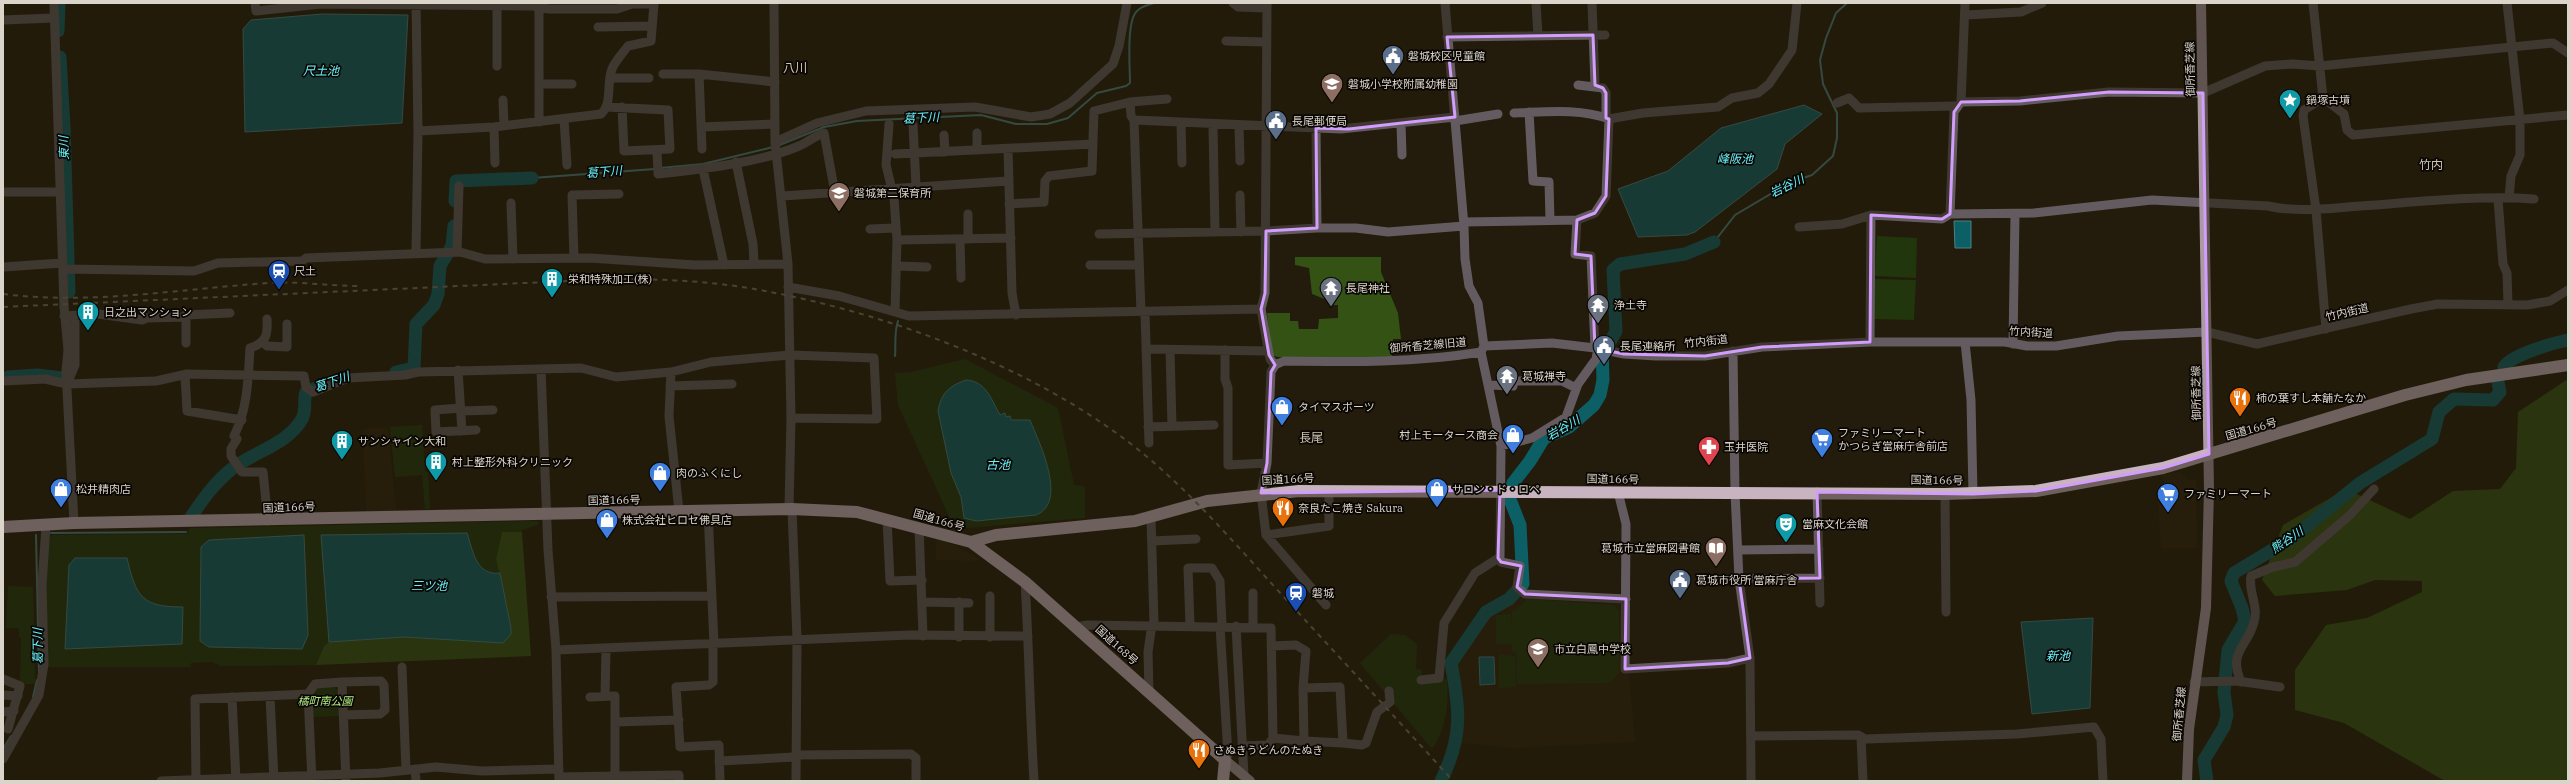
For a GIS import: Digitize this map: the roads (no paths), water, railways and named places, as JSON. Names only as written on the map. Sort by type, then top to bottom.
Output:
[{"type":"highway","name":"国道166号","points":[[3,527],[74,524],[790,509],[857,512],[919,527],[971,542],[996,535],[1103,525],[1151,517],[1208,501],[1262,493],[1329,491],[1518,490],[1974,494],[2055,488],[2163,468],[2405,396],[2466,380],[2568,365]]},
{"type":"highway","name":"国道168号","points":[[971,542],[1025,582],[1225,760]]},
{"type":"highway","points":[[1223,781],[1225,760]]},
{"type":"main road","name":"御所香芝線","points":[[2187,781],[2189,729],[2194,682],[2206,608],[2209,454],[2201,3]]},
{"type":"main road","points":[[1225,760],[1247,778]]},
{"type":"street","points":[[54,3],[53,18],[60,192],[65,267],[64,316],[68,350],[67,384],[74,524]]},
{"type":"street","points":[[255,3],[256,11],[321,3],[470,4],[544,6],[549,9],[570,6],[617,9],[632,4],[654,4],[651,41],[628,46],[614,65],[610,78],[606,107]]},
{"type":"street","points":[[774,3],[775,142],[782,196],[788,264],[791,418],[790,509],[796,639],[796,781]]},
{"type":"street","points":[[775,142],[818,123],[866,111],[975,108],[1031,117],[1050,114],[1070,103],[1112,64],[1119,46],[1127,3]]},
{"type":"street","points":[[1233,3],[1238,7],[1267,6],[1265,293],[1261,309],[1270,359],[1276,365],[1271,372],[1267,463],[1262,493],[1266,535],[1326,605]]},
{"type":"street","points":[[1445,3],[1464,224],[1465,259],[1469,286],[1478,303],[1482,349],[1501,446],[1498,558],[1501,562],[1520,566],[1517,587],[1525,594],[1626,599]]},
{"type":"street","points":[[1536,3],[1538,36]]},
{"type":"street","points":[[1592,3],[1594,85]]},
{"type":"street","points":[[1514,113],[1567,112],[1596,114],[1607,118],[1643,113],[1718,107],[1732,98],[1758,93],[1769,84],[1792,50],[1797,3]]},
{"type":"street","points":[[1950,214],[1954,112],[1959,104],[1966,15],[1965,3]]},
{"type":"street","points":[[1966,15],[2021,12],[2042,3]]},
{"type":"street","points":[[2313,3],[2323,98],[2344,114],[2347,130],[2353,135],[2568,115]]},
{"type":"street","points":[[2507,3],[2511,47],[2514,52],[2520,120],[2520,156],[2511,176],[2510,198]]},
{"type":"street","points":[[416,4],[418,131],[416,252]]},
{"type":"street","points":[[497,66],[503,5]]},
{"type":"street","points":[[539,122],[539,84],[544,6]]},
{"type":"street","points":[[3,20],[53,18]]},
{"type":"street","points":[[598,27],[652,26]]},
{"type":"street","points":[[1447,37],[1605,35]]},
{"type":"street","points":[[1226,41],[1266,42]]},
{"type":"street","points":[[1837,103],[1849,98],[1859,108],[2020,101],[2109,92],[2203,93],[2265,66],[2293,64],[2320,66],[2553,43],[2568,53]]},
{"type":"street","points":[[663,74],[699,74],[775,82]]},
{"type":"street","points":[[699,74],[702,149]]},
{"type":"street","points":[[610,78],[649,78]]},
{"type":"street","points":[[539,84],[572,84]]},
{"type":"street","points":[[1099,234],[1241,232],[1317,228],[1356,228],[1388,232],[1464,224],[1578,220],[1595,213],[1606,196],[1607,118],[1606,93],[1603,88],[1594,85],[1578,85]]},
{"type":"street","points":[[2323,98],[2304,110],[2303,116],[2316,210],[2326,329]]},
{"type":"street","points":[[1010,204],[1044,202],[1045,180],[1049,176],[1092,172],[1094,111],[1130,102],[1167,99]]},
{"type":"street","points":[[503,100],[504,126]]},
{"type":"street","points":[[1130,102],[1131,116],[1134,120],[1139,265],[1146,349],[1149,443]]},
{"type":"street","points":[[418,131],[494,127],[596,115],[606,107],[622,107],[668,110],[670,149],[624,151],[622,107]]},
{"type":"street","points":[[1529,112],[1533,181],[1549,182],[1550,220]]},
{"type":"street","points":[[1134,120],[1181,124],[1349,129],[1498,114]]},
{"type":"street","points":[[564,119],[567,165]]},
{"type":"street","points":[[1401,123],[1402,155]]},
{"type":"street","points":[[701,127],[775,124]]},
{"type":"street","points":[[889,124],[886,165],[891,187],[897,240],[895,312]]},
{"type":"street","points":[[1181,124],[1182,163]]},
{"type":"street","points":[[913,125],[916,186]]},
{"type":"street","points":[[1212,125],[1215,232]]},
{"type":"street","points":[[1240,126],[1240,161]]},
{"type":"street","points":[[494,127],[495,163]]},
{"type":"street","points":[[1316,128],[1317,228]]},
{"type":"street","points":[[657,150],[658,170],[703,169],[776,153],[798,146],[824,133],[835,193]]},
{"type":"street","points":[[977,133],[977,150]]},
{"type":"street","points":[[944,135],[945,152]]},
{"type":"street","points":[[895,154],[1093,144]]},
{"type":"street","points":[[1008,148],[1012,293],[1016,315]]},
{"type":"street","points":[[736,162],[753,244],[754,264]]},
{"type":"street","points":[[703,169],[724,265]]},
{"type":"street","points":[[782,196],[835,193],[891,187],[1008,181]]},
{"type":"street","points":[[457,252],[459,186]]},
{"type":"street","points":[[3,192],[60,192]]},
{"type":"street","points":[[574,258],[572,195],[619,194]]},
{"type":"street","points":[[1240,195],[1241,232]]},
{"type":"street","points":[[2498,198],[2503,264],[2507,273],[2508,304]]},
{"type":"street","points":[[1799,227],[1842,224],[1871,215],[1942,219],[1950,214],[2015,214],[2077,210],[2152,200],[2268,206],[2285,210],[2316,210],[2408,202],[2498,198],[2534,200]]},
{"type":"street","points":[[511,204],[512,259]]},
{"type":"street","points":[[961,278],[964,239],[968,214]]},
{"type":"street","points":[[2013,344],[2015,214]]},
{"type":"street","points":[[1870,342],[1871,215]]},
{"type":"street","points":[[1501,446],[1532,438],[1566,417],[1576,388],[1596,359],[1599,349],[1591,256],[1575,254],[1578,220]]},
{"type":"street","points":[[870,229],[896,228]]},
{"type":"street","points":[[897,240],[1011,238]]},
{"type":"street","points":[[3,267],[65,267],[194,271],[218,263],[412,255],[416,252],[457,252],[485,260],[574,258],[678,265],[788,264]]},
{"type":"street","points":[[1090,265],[1139,265]]},
{"type":"street","points":[[896,266],[927,267]]},
{"type":"street","points":[[788,287],[839,296],[909,316],[1261,309]]},
{"type":"street","name":"竹内街道","points":[[1482,349],[1552,343],[1624,354],[1656,356],[1705,356],[1762,347],[1870,342],[1965,342],[2056,346],[2118,336],[2207,332],[2257,344],[2438,304],[2527,305],[2550,301],[2568,290]]},
{"type":"street","points":[[64,316],[119,315],[142,320],[147,318],[186,317],[186,315],[230,313]]},
{"type":"street","points":[[67,384],[75,365],[75,316]]},
{"type":"street","points":[[186,317],[186,343]]},
{"type":"street","points":[[267,319],[266,336],[264,342],[250,348],[242,420],[234,436],[237,439],[231,449],[231,456],[242,472],[263,472],[268,521]]},
{"type":"street","points":[[264,342],[267,346],[287,347],[287,324]]},
{"type":"street","points":[[1965,342],[1971,400],[1974,494]]},
{"type":"street","points":[[1146,349],[1268,351]]},
{"type":"street","name":"御所香芝線旧道","points":[[1276,365],[1284,361],[1420,360],[1482,349]]},
{"type":"street","points":[[1170,350],[1172,426]]},
{"type":"street","points":[[1225,350],[1225,379],[1228,388],[1228,465],[1267,463]]},
{"type":"street","points":[[1733,351],[1735,493],[1739,579],[1750,658],[1751,781]]},
{"type":"street","points":[[3,381],[45,380],[67,384],[156,381],[185,375],[304,376],[309,390],[348,378],[458,370],[581,368],[616,377],[671,372],[711,362],[790,355],[874,358],[877,419],[791,418]]},
{"type":"street","points":[[541,368],[551,597],[556,650],[559,776]]},
{"type":"street","points":[[458,370],[462,431]]},
{"type":"street","points":[[671,372],[669,416],[679,512]]},
{"type":"street","points":[[185,375],[187,411],[242,420]]},
{"type":"street","points":[[1490,385],[1513,386],[1514,381],[1562,381],[1576,388]]},
{"type":"street","points":[[670,386],[732,384]]},
{"type":"street","points":[[476,430],[436,432],[435,410],[493,410]]},
{"type":"street","points":[[1148,427],[1214,425]]},
{"type":"street","points":[[2239,681],[2236,670],[2236,654],[2254,622],[2255,608],[2249,585],[2250,576],[2273,567],[2295,562],[2349,516],[2374,489]]},
{"type":"street","points":[[1266,535],[1329,526],[1329,491]]},
{"type":"street","points":[[1618,492],[1626,524],[1625,669],[1728,663],[1750,658]]},
{"type":"street","points":[[1817,492],[1820,603]]},
{"type":"street","points":[[1945,494],[1946,612]]},
{"type":"street","points":[[708,511],[714,644],[713,682],[709,685],[676,688],[680,747],[719,745],[720,781]]},
{"type":"street","points":[[1149,692],[1148,652],[1153,624],[1151,517]]},
{"type":"street","points":[[887,519],[890,581],[922,580]]},
{"type":"street","points":[[3,759],[39,695],[44,664],[42,585],[46,526]]},
{"type":"street","points":[[919,527],[923,602],[923,636]]},
{"type":"street","points":[[1152,541],[1196,539]]},
{"type":"street","points":[[1738,550],[1819,548]]},
{"type":"street","points":[[1421,680],[1439,678],[1444,623],[1474,573],[1479,568],[1498,558]]},
{"type":"street","points":[[1190,625],[1188,568],[1212,568],[1220,581],[1228,756],[1225,760]]},
{"type":"street","points":[[1739,579],[1820,578]]},
{"type":"street","points":[[1025,582],[1034,781]]},
{"type":"street","points":[[1253,593],[1253,627]]},
{"type":"street","points":[[551,597],[712,596]]},
{"type":"street","points":[[990,596],[990,637]]},
{"type":"street","points":[[923,602],[969,603]]},
{"type":"street","points":[[959,602],[959,637]]},
{"type":"street","points":[[1077,627],[1088,625],[1153,624],[1271,628],[1273,738],[1268,744],[1244,746]]},
{"type":"street","points":[[1236,626],[1247,778]]},
{"type":"street","points":[[556,650],[606,650],[796,639],[923,636],[1028,636]]},
{"type":"street","points":[[1271,646],[1296,645],[1306,651],[1303,688],[1304,742]]},
{"type":"street","points":[[605,696],[606,650]]},
{"type":"street","points":[[402,666],[410,770],[416,781]]},
{"type":"street","points":[[3,679],[20,686],[14,712],[6,729],[19,731]]},
{"type":"street","points":[[312,778],[308,694],[315,684],[381,681],[384,685],[384,710],[380,714],[343,715]]},
{"type":"street","points":[[2194,682],[2239,681],[2280,687]]},
{"type":"street","points":[[342,682],[346,778]]},
{"type":"street","points":[[1303,688],[1340,687],[1343,743]]},
{"type":"street","points":[[1273,738],[1304,742],[1366,743],[1377,712],[1390,702],[1389,691]]},
{"type":"street","points":[[196,780],[195,699],[308,694]]},
{"type":"street","points":[[3,695],[18,696]]},
{"type":"street","points":[[270,696],[274,779]]},
{"type":"street","points":[[590,697],[614,696],[615,779]]},
{"type":"street","points":[[232,697],[236,780]]},
{"type":"street","points":[[3,712],[14,712]]},
{"type":"street","points":[[615,722],[678,720]]},
{"type":"street","points":[[1751,736],[1858,735],[1865,739],[2002,735],[2094,727],[2102,739],[2103,781]]},
{"type":"street","points":[[1861,737],[1863,781]]},
{"type":"street","points":[[719,761],[795,756],[911,754],[916,758],[916,781]]},
{"type":"street","points":[[161,781],[380,777],[410,770],[436,767],[615,779],[679,774],[679,781]]},
{"type":"water","name":"尺土池","points":[[322,14],[408,15],[402,123],[245,132],[243,29],[251,20]]},
{"type":"water","name":"峰阪池","points":[[1804,105],[1822,114],[1785,144],[1777,169],[1695,232],[1687,235],[1638,237],[1618,189],[1668,171],[1721,128]]},
{"type":"water","points":[[1954,221],[1971,221],[1971,248],[1955,248]]},
{"type":"water","name":"古池","points":[[966,380],[973,381],[983,387],[991,397],[1000,415],[1005,413],[1006,417],[1010,416],[1011,420],[1030,420],[1044,455],[1051,485],[1050,497],[1046,508],[1036,515],[976,521],[964,518],[961,497],[951,473],[938,411],[941,399],[947,391]]},
{"type":"water","name":"三ツ池","points":[[467,533],[474,554],[481,566],[486,571],[500,573],[511,628],[511,634],[503,643],[404,637],[329,642],[321,535]]},
{"type":"water","points":[[304,535],[308,635],[302,649],[209,647],[200,641],[201,547],[209,540]]},
{"type":"water","points":[[75,558],[127,558],[134,582],[138,591],[143,597],[158,605],[183,607],[182,644],[65,649],[69,565]]},
{"type":"water","name":"新池","points":[[2093,618],[2090,708],[2032,714],[2021,622]]},
{"type":"water","points":[[1479,657],[1494,657],[1495,684],[1480,685]]},
{"type":"waterway","name":"東川","points":[[58,31],[59,3]]},
{"type":"waterway","name":"葛下川","points":[[777,146],[824,127],[857,121],[981,115],[1016,124],[1047,124],[1068,118],[1097,93],[1126,86],[1130,83],[1129,56],[1131,24],[1134,16],[1140,8],[1154,3]]},
{"type":"waterway","name":"岩谷川","points":[[1714,242],[1735,215],[1789,183],[1812,175],[1833,156],[1837,138],[1837,113],[1823,84],[1820,60],[1826,38],[1836,13],[1847,3]]},
{"type":"waterway","name":"東川","points":[[60,57],[64,128],[69,292]]},
{"type":"waterway","name":"葛下川","points":[[660,168],[703,164],[773,147]]},
{"type":"waterway","name":"葛下川","points":[[532,178],[655,169]]},
{"type":"waterway","name":"葛下川","points":[[455,201],[456,181],[532,178]]},
{"type":"waterway","name":"葛下川","points":[[396,372],[414,368],[416,324],[434,305],[438,294],[440,266],[452,246],[454,226]]},
{"type":"waterway","name":"岩谷川","points":[[1441,781],[1453,750],[1458,723],[1458,709],[1451,663],[1486,612],[1509,599],[1523,584],[1520,525],[1509,497],[1513,483],[1530,461],[1544,438],[1569,427],[1594,405],[1600,395],[1603,380],[1602,347],[1610,342],[1616,331],[1613,270],[1620,264],[1685,254],[1714,242]]},
{"type":"waterway","name":"東川","points":[[70,319],[71,343]]},
{"type":"waterway","points":[[895,356],[898,321]]},
{"type":"waterway","name":"熊谷川","points":[[2504,367],[2515,358],[2523,354],[2568,340]]},
{"type":"waterway","name":"東川","points":[[8,377],[37,375],[62,378]]},
{"type":"waterway","name":"熊谷川","points":[[2207,781],[2204,760],[2224,727],[2227,715],[2224,692],[2228,650],[2245,621],[2242,608],[2231,581],[2234,573],[2292,538],[2360,483],[2432,439],[2439,412],[2454,399],[2493,400],[2500,392],[2498,382]]},
{"type":"waterway","name":"葛下川","points":[[191,517],[210,491],[227,473],[241,462],[280,441],[296,428],[303,416],[306,392],[321,386]]},
{"type":"waterway","name":"葛下川","points":[[51,533],[186,532]]},
{"type":"waterway","name":"葛下川","points":[[36,535],[39,672]]},
{"type":"waterway","name":"葛下川","points":[[33,697],[37,680]]},
{"type":"waterway","name":"葛下川","points":[[3,749],[11,736]]},
{"type":"railway","points":[[3,307],[612,279],[650,279],[689,281],[765,291],[812,301],[909,329],[1004,367],[1049,390],[1091,416],[1131,444],[1152,461],[1210,517],[1453,781]]},
{"type":"railway","points":[[3,294],[69,298],[136,295],[268,283],[359,286]]},
{"type":"place","name":"磐城校区児童館","points":[[1393,76]]},
{"type":"place","name":"磐城小学校附属幼稚園","points":[[1332,104]]},
{"type":"place","name":"鍋塚古墳","points":[[2290,120]]},
{"type":"place","name":"長尾郵便局","points":[[1276,140]]},
{"type":"place","name":"磐城第二保育所","points":[[839,212]]},
{"type":"place","name":"尺土","points":[[279,290]]},
{"type":"place","name":"栄和特殊加工(株)","points":[[552,298]]},
{"type":"place","name":"長尾神社","points":[[1331,308]]},
{"type":"place","name":"浄土寺","points":[[1598,324]]},
{"type":"place","name":"日之出マンション","points":[[88,332]]},
{"type":"place","name":"長尾連絡所","points":[[1604,366]]},
{"type":"place","name":"葛城禅寺","points":[[1507,396]]},
{"type":"place","name":"柿の葉すし本舗たなか","points":[[2240,418]]},
{"type":"place","name":"タイマスポーツ","points":[[1282,426]]},
{"type":"place","name":"村上モータース商会","points":[[1513,454]]},
{"type":"place","name":"ファミリーマート かつらぎ當麻庁舎前店","points":[[1822,458]]},
{"type":"place","name":"サンシャイン大和","points":[[342,460]]},
{"type":"place","name":"玉井医院","points":[[1709,466]]},
{"type":"place","name":"村上整形外科クリニック","points":[[436,482]]},
{"type":"place","name":"肉のふくにし","points":[[660,492]]},
{"type":"place","name":"松井精肉店","points":[[61,508]]},
{"type":"place","name":"サロン・ド・ロペ","points":[[1437,508]]},
{"type":"place","name":"ファミリーマート","points":[[2168,514]]},
{"type":"place","name":"奈良たこ焼き Sakura","points":[[1283,528]]},
{"type":"place","name":"株式会社ヒロセ佛具店","points":[[607,540]]},
{"type":"place","name":"當麻文化会館","points":[[1786,544]]},
{"type":"place","name":"葛城市立當麻図書館","points":[[1716,568]]},
{"type":"place","name":"葛城市役所 當麻庁舎","points":[[1680,600]]},
{"type":"place","name":"磐城","points":[[1296,612]]},
{"type":"place","name":"市立白鳳中学校","points":[[1538,668]]},
{"type":"place","name":"さぬきうどんのたぬき","points":[[1199,770]]},
{"type":"district","name":"八川","points":[[795,68]]},
{"type":"district","name":"竹内","points":[[2431,165]]},
{"type":"district","name":"長尾","points":[[1311,438]]},
{"type":"park label","name":"橘町南公園","points":[[325,701]]}]
